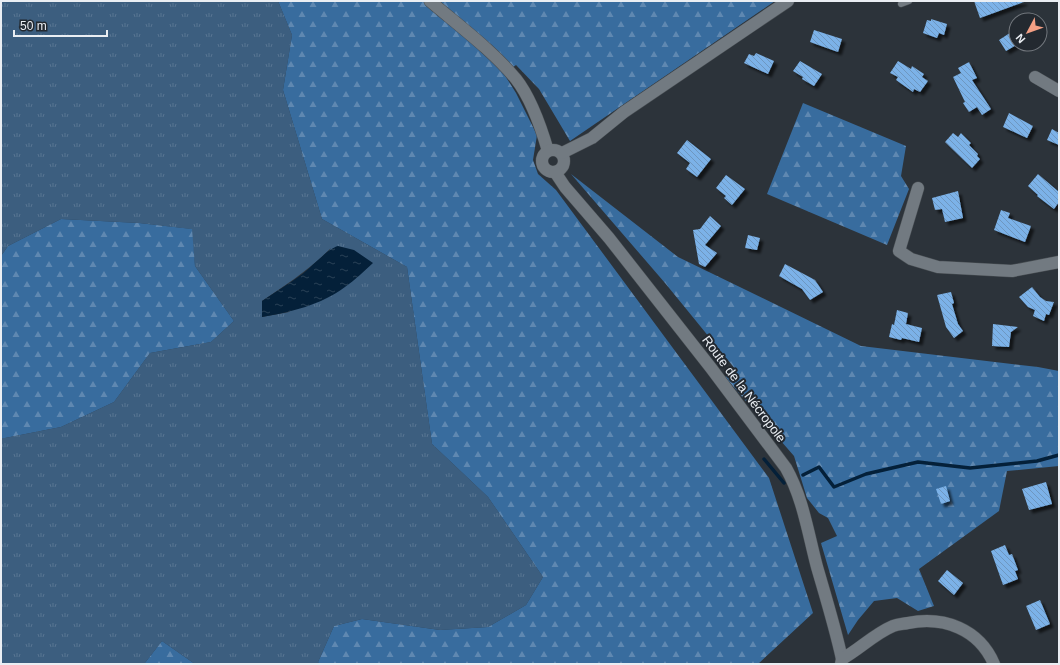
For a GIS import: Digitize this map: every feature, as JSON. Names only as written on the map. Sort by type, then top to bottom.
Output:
[{"type":"street","points":[[430,1],[496,58],[516,79],[527,96],[541,128],[548,151]]},
{"type":"street","points":[[562,153],[592,138],[624,112],[788,1]]},
{"type":"street","points":[[1035,77],[1059,91]]},
{"type":"street","points":[[555,150],[562,153],[565,161],[562,168],[555,172],[547,171],[542,165],[542,157],[548,151],[555,150]]},
{"type":"street","name":"Route de la Nécropole","points":[[555,172],[565,187],[609,238],[711,368],[786,468],[803,510],[817,567],[834,621],[842,661]]},
{"type":"street","points":[[918,188],[899,251],[911,259],[938,267],[1012,271],[1059,262]]},
{"type":"street","points":[[842,661],[874,636],[894,625],[918,621],[934,621],[955,625],[975,636],[990,655],[994,664]]},
{"type":"lane","points":[[901,4],[909,1]]},
{"type":"green space","points":[[1,1],[278,1],[292,35],[283,90],[322,219],[407,267],[432,444],[488,497],[543,577],[526,605],[488,627],[440,630],[362,619],[334,626],[318,662],[319,664],[195,664],[162,641],[144,664],[1,664],[1,438],[61,427],[114,402],[150,353],[211,342],[234,321],[195,266],[191,229],[139,223],[61,219],[8,246],[1,256]],"holes":[[[331,248],[289,312],[262,317],[262,301],[306,270]]]},
{"type":"green space","points":[[278,1],[775,1],[570,141],[539,89],[516,65],[504,74],[516,93],[537,135],[533,160],[538,174],[556,190],[769,478],[813,613],[758,664],[319,664],[318,662],[334,626],[362,619],[440,630],[488,627],[526,605],[543,577],[488,497],[432,444],[407,267],[322,219],[283,90],[292,35]]},
{"type":"green space","points":[[803,103],[906,146],[901,176],[909,189],[887,245],[767,194]]},
{"type":"green space","points":[[571,174],[678,257],[861,346],[1038,367],[1059,371],[1059,466],[1007,471],[999,511],[919,569],[934,606],[918,611],[897,598],[874,601],[848,635],[821,543],[837,536],[828,518],[819,513],[807,498],[794,456],[725,377],[736,370],[665,283]]},
{"type":"green space","points":[[61,219],[139,223],[192,229],[195,266],[234,321],[211,342],[150,353],[114,402],[61,427],[1,438],[1,256],[8,246]]},
{"type":"green space","points":[[162,641],[195,664],[144,664]]},
{"type":"water","points":[[338,246],[354,250],[373,263],[349,284],[326,299],[295,310],[262,317],[262,301],[305,272],[329,251]]},
{"type":"building","points":[[974,1],[1024,1],[1024,2],[980,18]]},
{"type":"building","points":[[931,19],[947,24],[944,35],[939,33],[937,38],[923,33],[927,20],[931,21]]},
{"type":"building","points":[[814,30],[842,39],[838,52],[810,42]]},
{"type":"building","points":[[1008,34],[1008,50],[1006,51],[999,40]]},
{"type":"building","points":[[756,53],[774,61],[768,74],[744,63],[749,54],[754,56]]},
{"type":"building","points":[[800,61],[822,74],[814,86],[802,79],[803,77],[793,71]]},
{"type":"building","points":[[898,61],[911,69],[912,66],[924,74],[922,77],[928,81],[920,92],[914,89],[913,92],[896,80],[898,77],[890,73]]},
{"type":"building","points":[[969,62],[977,78],[972,80],[991,109],[982,115],[977,107],[969,112],[963,103],[965,102],[953,77],[961,73],[958,68]]},
{"type":"building","points":[[1009,113],[1033,126],[1027,138],[1003,127]]},
{"type":"building","points":[[1052,129],[1059,133],[1059,145],[1047,140]]},
{"type":"building","points":[[953,133],[958,137],[961,133],[971,143],[969,145],[978,154],[977,156],[980,159],[972,168],[945,142]]},
{"type":"building","points":[[687,140],[711,159],[697,177],[686,169],[690,163],[677,153]]},
{"type":"building","points":[[1038,174],[1059,192],[1059,202],[1054,209],[1037,196],[1038,195],[1028,186]]},
{"type":"building","points":[[726,175],[745,189],[732,205],[724,198],[726,196],[716,188]]},
{"type":"building","points":[[958,191],[963,218],[945,222],[942,209],[935,210],[932,198]]},
{"type":"building","points":[[1001,210],[1010,213],[1008,218],[1031,226],[1025,242],[994,230]]},
{"type":"building","points":[[710,216],[721,226],[705,245],[717,253],[705,267],[699,264],[693,230],[700,229]]},
{"type":"building","points":[[748,235],[760,238],[757,250],[745,248]]},
{"type":"building","points":[[785,264],[815,280],[823,292],[810,300],[802,289],[779,276]]},
{"type":"building","points":[[1032,287],[1040,297],[1046,301],[1054,302],[1049,315],[1046,314],[1044,321],[1033,316],[1035,310],[1028,307],[1019,297]]},
{"type":"building","points":[[951,292],[954,303],[952,304],[958,324],[963,331],[954,338],[946,327],[937,295]]},
{"type":"building","points":[[897,310],[908,313],[906,324],[922,328],[919,342],[889,337],[892,324],[894,325]]},
{"type":"building","points":[[993,324],[1018,327],[1011,332],[1009,347],[992,346]]},
{"type":"building","points":[[1046,482],[1052,504],[1029,510],[1022,489]]},
{"type":"building","points":[[946,486],[950,501],[941,504],[936,489]]},
{"type":"building","points":[[1005,545],[1009,555],[1012,554],[1018,570],[1015,571],[1018,579],[1003,585],[991,551]]},
{"type":"building","points":[[947,570],[963,583],[954,595],[938,581]]},
{"type":"building","points":[[1040,600],[1050,624],[1036,630],[1026,606]]},
{"type":"waterway","points":[[803,475],[819,467],[834,487],[866,474],[918,462],[970,468],[1037,461],[1059,455]]},
{"type":"waterway","points":[[764,459],[784,483]]}]
